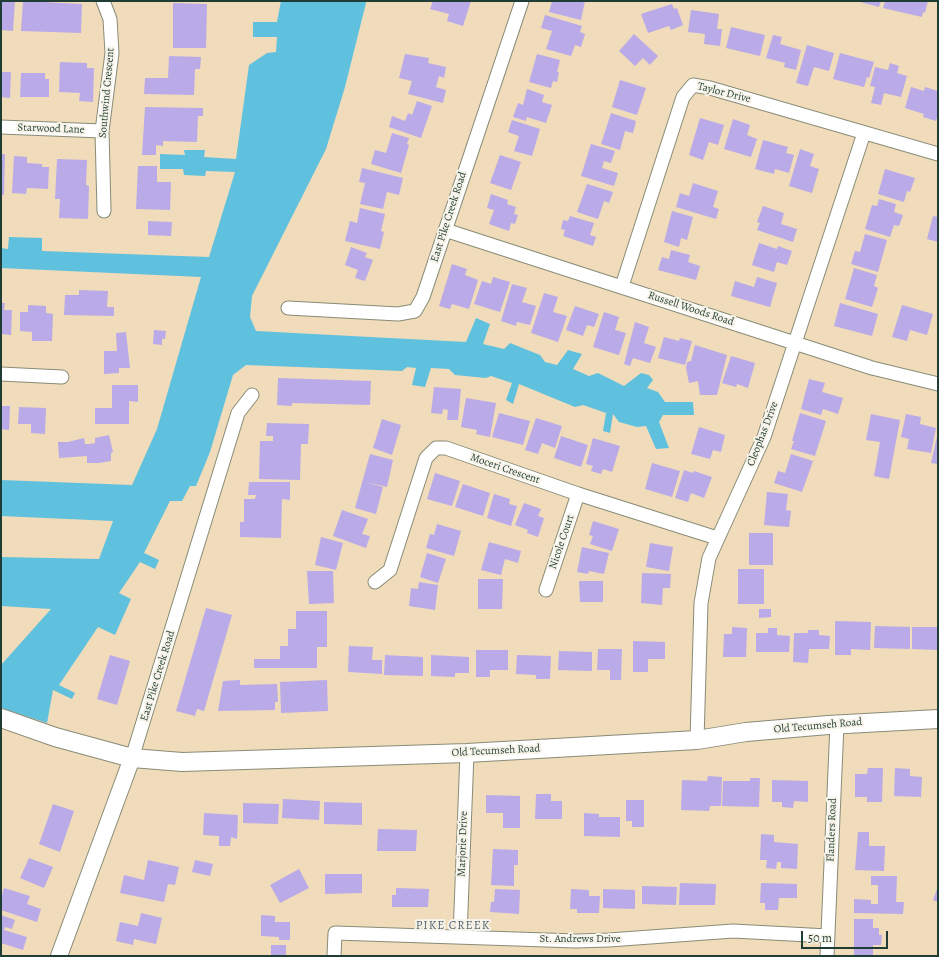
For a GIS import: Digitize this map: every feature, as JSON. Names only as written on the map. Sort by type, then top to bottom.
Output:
[{"type":"main road","name":"Old Tecumseh Road","points":[[1,718],[55,738],[132,758],[182,762],[467,753],[697,740],[746,732],[837,724],[938,719]]},
{"type":"street","name":"Southwind Crescent","points":[[102,1],[110,19],[112,53],[102,131],[104,211]]},
{"type":"street","name":"East Pike Creek Road","points":[[288,308],[398,314],[415,310],[423,297],[522,1]]},
{"type":"street","name":"Taylor Drive","points":[[622,286],[683,96],[693,85],[710,88],[938,154]]},
{"type":"street","name":"Starwood Lane","points":[[1,127],[102,131]]},
{"type":"street","name":"Cleophas Drive","points":[[697,740],[701,603],[706,573],[717,538],[764,437],[864,133]]},
{"type":"street","name":"Russell Woods Road","points":[[445,230],[896,375],[938,384]]},
{"type":"street","points":[[1,374],[62,377]]},
{"type":"street","name":"East Pike Creek Road","points":[[59,956],[132,758],[238,413],[252,395]]},
{"type":"street","name":"Moceri Crescent","points":[[375,582],[390,570],[426,458],[436,448],[446,448],[578,494],[717,538]]},
{"type":"street","name":"Nicole Court","points":[[546,590],[578,494]]},
{"type":"street","name":"Flanders Road","points":[[828,936],[837,724]]},
{"type":"street","name":"Marjorie Drive","points":[[460,936],[467,753]]},
{"type":"street","name":"St. Andrews Drive","points":[[334,956],[335,933],[576,941],[733,931],[828,936]]},
{"type":"street","points":[[827,956],[828,936]]},
{"type":"water","points":[[281,1],[365,1],[366,3],[345,87],[326,149],[252,296],[250,317],[256,331],[466,342],[476,318],[490,324],[483,344],[504,349],[510,343],[540,355],[545,362],[557,365],[568,350],[582,354],[573,369],[589,376],[598,373],[624,386],[641,373],[649,375],[653,380],[647,388],[658,392],[665,402],[693,402],[694,415],[663,415],[659,422],[669,448],[656,449],[646,426],[637,427],[619,422],[613,414],[610,433],[603,431],[606,413],[583,405],[575,407],[519,384],[513,404],[506,400],[512,383],[491,376],[486,378],[455,375],[449,369],[431,368],[425,387],[412,385],[416,368],[407,367],[402,371],[246,365],[233,375],[210,452],[196,486],[190,486],[182,501],[170,501],[144,553],[159,560],[155,569],[140,562],[119,593],[131,599],[115,635],[98,627],[59,685],[75,693],[72,699],[53,690],[47,723],[1,708],[1,665],[51,609],[1,606],[1,557],[99,559],[113,521],[1,516],[1,480],[132,485],[157,429],[201,277],[1,268],[1,248],[8,249],[9,237],[42,238],[42,251],[209,257],[235,172],[206,171],[205,176],[184,175],[183,169],[160,169],[160,154],[185,155],[184,150],[205,150],[204,157],[236,159],[249,65],[267,53],[276,52],[277,37],[253,37],[253,22],[277,22]]},
{"type":"building","points":[[1,1],[15,1],[13,31],[1,30]]},
{"type":"building","points":[[23,1],[82,4],[81,33],[21,31]]},
{"type":"building","points":[[433,1],[471,1],[463,26],[447,21],[449,14],[430,9]]},
{"type":"building","points":[[552,1],[585,1],[581,20],[549,12]]},
{"type":"building","points":[[856,1],[881,1],[879,7]]},
{"type":"building","points":[[885,1],[928,1],[925,13],[923,12],[922,17],[883,8]]},
{"type":"building","points":[[173,3],[207,4],[206,48],[173,48]]},
{"type":"building","points":[[672,4],[674,9],[677,8],[683,25],[671,30],[669,26],[648,33],[641,14]]},
{"type":"building","points":[[691,10],[719,14],[717,29],[722,29],[720,46],[704,44],[705,34],[688,32]]},
{"type":"building","points":[[545,15],[582,26],[580,32],[585,34],[581,47],[575,45],[571,56],[546,49],[552,31],[541,28]]},
{"type":"building","points":[[731,27],[765,35],[760,56],[726,48]]},
{"type":"building","points":[[634,34],[658,56],[650,65],[643,58],[635,66],[619,51]]},
{"type":"building","points":[[773,35],[782,37],[780,44],[801,50],[796,70],[784,67],[785,63],[766,58]]},
{"type":"building","points":[[807,45],[834,53],[829,71],[814,67],[808,86],[796,83]]},
{"type":"building","points":[[840,53],[874,62],[869,78],[867,77],[864,87],[833,79]]},
{"type":"building","points":[[405,54],[429,58],[428,63],[446,67],[444,78],[439,76],[436,87],[446,90],[443,103],[408,94],[412,81],[399,78]]},
{"type":"building","points":[[537,54],[560,60],[557,72],[559,72],[557,82],[553,81],[551,88],[529,82]]},
{"type":"building","points":[[169,56],[201,57],[200,69],[195,69],[194,95],[144,94],[145,78],[168,78]]},
{"type":"building","points":[[60,62],[87,63],[87,68],[94,68],[93,102],[79,101],[80,93],[59,92]]},
{"type":"building","points":[[890,63],[899,66],[897,73],[907,76],[901,97],[884,93],[881,105],[871,103],[875,87],[870,86],[875,67],[888,70]]},
{"type":"building","points":[[1,72],[11,72],[10,98],[1,97]]},
{"type":"building","points":[[21,73],[45,73],[45,79],[49,79],[49,97],[20,97]]},
{"type":"building","points":[[620,80],[646,88],[637,115],[612,107]]},
{"type":"building","points":[[911,87],[924,91],[925,87],[938,91],[938,114],[936,121],[923,117],[924,114],[905,108]]},
{"type":"building","points":[[527,89],[544,95],[542,102],[552,105],[546,123],[527,117],[526,121],[513,117],[518,103],[523,105]]},
{"type":"building","points":[[417,101],[432,106],[421,138],[389,127],[392,116],[405,121],[408,113],[412,115]]},
{"type":"building","points":[[145,107],[203,108],[203,116],[198,116],[197,142],[163,141],[163,146],[156,145],[156,155],[142,155]]},
{"type":"building","points":[[611,113],[636,121],[633,133],[625,131],[620,150],[601,144]]},
{"type":"building","points":[[700,118],[724,125],[718,145],[709,142],[703,160],[689,155]]},
{"type":"building","points":[[733,119],[750,125],[747,135],[757,139],[751,157],[724,149]]},
{"type":"building","points":[[512,120],[540,129],[532,156],[514,151],[519,136],[508,132]]},
{"type":"building","points":[[392,133],[409,138],[407,144],[409,145],[401,173],[371,164],[375,150],[386,153]]},
{"type":"building","points":[[763,140],[788,147],[786,153],[794,155],[789,173],[775,169],[774,174],[755,169]]},
{"type":"building","points":[[591,144],[615,151],[611,163],[604,161],[602,168],[618,173],[614,186],[581,176]]},
{"type":"building","points":[[800,149],[814,154],[810,166],[819,169],[812,193],[789,186]]},
{"type":"building","points":[[1,154],[5,154],[4,195],[1,195]]},
{"type":"building","points":[[500,155],[521,162],[511,190],[490,183]]},
{"type":"building","points":[[14,156],[27,157],[27,163],[42,164],[42,167],[49,167],[48,189],[27,188],[26,194],[12,193]]},
{"type":"building","points":[[57,159],[87,160],[86,185],[89,186],[88,219],[59,218],[60,199],[55,199]]},
{"type":"building","points":[[138,166],[157,166],[157,182],[171,182],[170,210],[136,209]]},
{"type":"building","points":[[362,168],[403,178],[399,195],[387,192],[383,209],[360,204],[365,183],[359,182]]},
{"type":"building","points":[[885,169],[915,178],[910,192],[907,191],[904,202],[878,194]]},
{"type":"building","points":[[693,183],[718,191],[713,207],[719,209],[716,219],[676,207],[680,193],[689,196]]},
{"type":"building","points":[[587,184],[613,192],[609,203],[604,201],[598,219],[577,212]]},
{"type":"building","points":[[491,194],[508,200],[507,204],[516,207],[514,214],[518,215],[515,224],[511,223],[509,231],[489,224],[494,210],[487,208]]},
{"type":"building","points":[[879,199],[896,204],[894,212],[903,215],[899,226],[894,225],[890,237],[865,229],[872,205],[877,206]]},
{"type":"building","points":[[763,206],[784,213],[781,224],[797,229],[793,242],[757,230],[760,223],[757,222]]},
{"type":"building","points":[[360,208],[385,214],[381,231],[384,232],[380,249],[345,241],[350,221],[357,223]]},
{"type":"building","points":[[672,211],[693,217],[687,240],[681,238],[679,247],[664,242]]},
{"type":"building","points":[[570,216],[594,223],[590,235],[596,237],[593,246],[563,236],[565,230],[561,229],[563,220],[568,221]]},
{"type":"building","points":[[933,216],[938,217],[938,242],[927,239]]},
{"type":"building","points":[[148,221],[172,222],[171,236],[148,235]]},
{"type":"building","points":[[865,234],[887,240],[878,272],[851,264],[855,251],[860,252]]},
{"type":"building","points":[[759,243],[777,249],[778,246],[792,251],[787,265],[777,262],[774,272],[752,265]]},
{"type":"building","points":[[351,247],[367,253],[365,257],[373,260],[365,281],[355,278],[358,270],[345,265]]},
{"type":"building","points":[[671,250],[690,255],[688,262],[700,266],[696,280],[658,270],[662,257],[669,259]]},
{"type":"building","points":[[452,264],[467,269],[465,275],[478,280],[469,309],[452,304],[450,309],[439,306]]},
{"type":"building","points":[[854,268],[877,275],[874,286],[878,288],[872,307],[845,299]]},
{"type":"building","points":[[493,277],[510,282],[500,312],[474,304],[482,281],[491,284]]},
{"type":"building","points":[[757,277],[777,283],[770,307],[731,296],[735,281],[754,287]]},
{"type":"building","points":[[512,284],[527,288],[522,302],[536,306],[530,325],[517,322],[516,326],[501,321]]},
{"type":"building","points":[[79,290],[108,291],[107,307],[114,307],[114,316],[64,315],[65,295],[79,295]]},
{"type":"building","points":[[544,293],[558,297],[553,312],[567,316],[558,342],[531,333]]},
{"type":"building","points":[[1,303],[5,303],[4,310],[12,310],[11,335],[1,334]]},
{"type":"building","points":[[840,303],[878,314],[872,336],[834,326]]},
{"type":"building","points":[[28,305],[46,306],[46,313],[53,314],[52,341],[32,341],[32,332],[20,331],[20,312],[28,312]]},
{"type":"building","points":[[902,305],[933,314],[927,335],[910,330],[907,341],[892,337]]},
{"type":"building","points":[[575,306],[599,314],[594,327],[587,325],[583,336],[566,330]]},
{"type":"building","points":[[604,312],[619,317],[615,330],[626,333],[619,355],[593,347]]},
{"type":"building","points":[[635,322],[649,327],[644,343],[656,347],[650,363],[633,358],[630,366],[624,364]]},
{"type":"building","points":[[154,330],[166,331],[165,339],[162,339],[162,345],[153,344]]},
{"type":"building","points":[[126,332],[130,368],[119,368],[119,373],[104,374],[104,351],[117,351],[116,333]]},
{"type":"building","points":[[664,337],[679,341],[680,338],[692,341],[685,365],[658,358]]},
{"type":"building","points":[[695,345],[727,355],[717,395],[700,395],[698,381],[689,383],[686,368],[687,362],[691,361]]},
{"type":"building","points":[[731,356],[755,363],[748,388],[737,384],[736,387],[722,383]]},
{"type":"building","points":[[278,378],[371,381],[370,405],[292,403],[292,406],[277,405]]},
{"type":"building","points":[[809,379],[825,383],[822,392],[843,398],[838,414],[823,409],[821,415],[801,409]]},
{"type":"building","points":[[112,385],[138,385],[138,402],[129,401],[129,424],[95,424],[95,408],[112,408]]},
{"type":"building","points":[[434,387],[461,389],[458,420],[447,420],[448,410],[443,409],[442,414],[431,413]]},
{"type":"building","points":[[466,398],[496,403],[490,437],[476,434],[477,430],[461,427]]},
{"type":"building","points":[[1,406],[10,406],[9,430],[1,429]]},
{"type":"building","points":[[19,407],[46,408],[45,434],[31,433],[31,424],[18,424]]},
{"type":"building","points":[[499,413],[530,421],[523,445],[492,437]]},
{"type":"building","points":[[800,413],[826,421],[815,456],[791,449]]},
{"type":"building","points":[[871,414],[900,420],[889,479],[874,476],[880,442],[866,440]]},
{"type":"building","points":[[906,414],[921,417],[920,424],[936,428],[931,453],[907,449],[909,439],[901,437]]},
{"type":"building","points":[[536,418],[562,426],[555,448],[542,443],[538,454],[525,450]]},
{"type":"building","points":[[382,419],[401,425],[392,455],[373,448]]},
{"type":"building","points":[[267,423],[309,424],[308,444],[301,444],[300,480],[259,479],[260,441],[273,441],[273,436],[266,436]]},
{"type":"building","points":[[699,427],[725,435],[721,452],[713,450],[710,459],[691,454]]},
{"type":"building","points":[[938,432],[938,464],[931,463]]},
{"type":"building","points":[[109,435],[113,452],[111,453],[111,461],[87,463],[87,456],[59,458],[58,442],[68,442],[84,438],[85,444],[89,444],[95,443],[95,438]]},
{"type":"building","points":[[561,436],[588,445],[581,467],[554,458]]},
{"type":"building","points":[[593,438],[620,446],[612,472],[603,469],[601,474],[591,471],[593,466],[586,464]]},
{"type":"building","points":[[370,454],[393,460],[387,487],[365,482],[383,487],[376,514],[355,508]]},
{"type":"building","points":[[791,454],[813,461],[802,492],[774,483],[778,471],[785,473]]},
{"type":"building","points":[[652,463],[680,471],[672,497],[645,489]]},
{"type":"building","points":[[684,470],[693,473],[694,471],[712,477],[704,498],[691,493],[688,502],[675,498]]},
{"type":"building","points":[[435,473],[460,481],[452,506],[427,499]]},
{"type":"building","points":[[249,482],[290,482],[290,500],[282,499],[281,538],[240,537],[240,522],[244,522],[244,499],[255,499],[256,495],[248,495]]},
{"type":"building","points":[[463,484],[490,493],[483,516],[455,507]]},
{"type":"building","points":[[767,492],[788,494],[786,510],[791,511],[789,527],[764,525]]},
{"type":"building","points":[[494,494],[510,499],[509,504],[517,506],[511,526],[487,518]]},
{"type":"building","points":[[524,503],[541,509],[538,516],[544,518],[538,537],[527,533],[528,530],[515,525]]},
{"type":"building","points":[[342,510],[368,519],[362,534],[370,536],[366,548],[333,536]]},
{"type":"building","points":[[593,521],[619,529],[612,551],[590,544],[593,536],[589,535]]},
{"type":"building","points":[[437,524],[461,531],[454,556],[426,548],[430,534],[434,535]]},
{"type":"building","points":[[749,533],[773,533],[773,565],[749,565]]},
{"type":"building","points":[[321,537],[343,543],[336,570],[315,565]]},
{"type":"building","points":[[489,542],[521,551],[518,563],[505,559],[501,575],[481,570]]},
{"type":"building","points":[[650,543],[673,547],[669,571],[646,567]]},
{"type":"building","points":[[582,547],[609,553],[604,574],[589,571],[588,574],[577,572]]},
{"type":"building","points":[[427,553],[446,559],[438,583],[420,577]]},
{"type":"building","points":[[738,569],[764,569],[764,604],[738,604]]},
{"type":"building","points":[[307,571],[333,571],[334,603],[309,604]]},
{"type":"building","points":[[642,573],[671,574],[670,588],[663,588],[662,605],[641,603]]},
{"type":"building","points":[[478,579],[503,579],[502,609],[478,609]]},
{"type":"building","points":[[579,581],[603,581],[603,602],[580,602]]},
{"type":"building","points":[[419,582],[438,585],[435,610],[409,606],[411,588],[418,589]]},
{"type":"building","points":[[206,608],[232,615],[204,711],[197,709],[195,716],[176,711]]},
{"type":"building","points":[[759,609],[771,609],[771,617],[759,618]]},
{"type":"building","points":[[296,611],[327,611],[327,647],[317,647],[317,668],[254,668],[254,659],[280,659],[280,646],[288,646],[288,629],[296,629]]},
{"type":"building","points":[[835,621],[871,622],[870,650],[851,649],[851,655],[835,655]]},
{"type":"building","points":[[875,626],[910,627],[910,649],[874,648]]},
{"type":"building","points":[[732,627],[747,628],[746,657],[723,657],[724,634],[732,634]]},
{"type":"building","points":[[912,627],[938,627],[938,650],[912,649]]},
{"type":"building","points":[[768,628],[777,628],[777,635],[790,636],[789,652],[756,652],[756,633],[768,633]]},
{"type":"building","points":[[808,630],[819,630],[819,635],[830,636],[829,649],[809,649],[808,663],[793,662],[794,633],[808,633]]},
{"type":"building","points":[[633,641],[665,642],[665,659],[648,659],[648,672],[633,672]]},
{"type":"building","points":[[349,646],[373,647],[372,660],[382,660],[382,674],[348,672]]},
{"type":"building","points":[[598,649],[622,649],[621,680],[610,680],[610,670],[597,670]]},
{"type":"building","points":[[476,650],[508,650],[508,670],[490,670],[490,677],[476,677]]},
{"type":"building","points":[[559,651],[592,652],[592,671],[558,670]]},
{"type":"building","points":[[110,655],[130,661],[117,705],[97,699]]},
{"type":"building","points":[[385,655],[423,657],[423,676],[384,675]]},
{"type":"building","points":[[431,655],[469,657],[469,673],[455,673],[455,677],[431,676]]},
{"type":"building","points":[[517,655],[551,656],[550,679],[536,679],[536,675],[516,674]]},
{"type":"building","points":[[240,680],[240,685],[277,684],[278,702],[275,702],[275,710],[218,711],[223,681]]},
{"type":"building","points":[[327,680],[328,711],[281,713],[280,682]]},
{"type":"building","points":[[868,768],[883,768],[882,802],[867,802],[867,797],[855,797],[855,774],[867,774]]},
{"type":"building","points":[[895,768],[910,769],[910,776],[922,777],[921,797],[894,796]]},
{"type":"building","points":[[708,776],[722,777],[721,806],[710,806],[709,811],[681,810],[682,780],[707,781]]},
{"type":"building","points":[[750,778],[760,778],[759,807],[722,806],[723,781],[750,781]]},
{"type":"building","points":[[772,780],[808,781],[808,802],[794,801],[793,808],[782,807],[782,802],[772,802]]},
{"type":"building","points":[[536,794],[551,794],[551,801],[562,801],[562,819],[535,819]]},
{"type":"building","points":[[486,795],[520,796],[520,828],[503,828],[503,813],[486,813]]},
{"type":"building","points":[[283,799],[320,801],[319,820],[282,818]]},
{"type":"building","points":[[626,800],[644,800],[644,827],[632,827],[632,821],[626,821]]},
{"type":"building","points":[[324,802],[362,803],[362,825],[324,824]]},
{"type":"building","points":[[243,803],[279,804],[278,824],[243,823]]},
{"type":"building","points":[[53,804],[74,811],[60,852],[39,844]]},
{"type":"building","points":[[204,813],[238,815],[237,839],[231,837],[230,846],[219,846],[219,836],[203,835]]},
{"type":"building","points":[[584,813],[599,814],[599,817],[620,817],[620,837],[584,836]]},
{"type":"building","points":[[378,829],[417,830],[416,851],[377,851]]},
{"type":"building","points":[[858,832],[869,832],[869,846],[885,846],[884,871],[855,870]]},
{"type":"building","points":[[761,834],[774,835],[774,842],[798,844],[797,869],[781,868],[781,862],[777,862],[776,869],[766,868],[767,860],[760,860]]},
{"type":"building","points":[[493,849],[518,850],[518,865],[514,865],[514,886],[491,885]]},
{"type":"building","points":[[29,858],[53,867],[44,888],[20,878]]},
{"type":"building","points":[[148,860],[179,867],[175,885],[168,884],[164,902],[120,893],[124,875],[144,880]]},
{"type":"building","points":[[195,860],[213,864],[210,876],[192,872]]},
{"type":"building","points":[[299,869],[309,888],[280,903],[270,885]]},
{"type":"building","points":[[325,874],[362,874],[362,893],[325,894]]},
{"type":"building","points":[[871,876],[897,876],[896,902],[904,902],[903,914],[854,913],[854,899],[871,900],[871,904],[878,904],[878,885],[871,885]]},
{"type":"building","points":[[680,883],[716,884],[715,905],[679,905]]},
{"type":"building","points":[[761,883],[797,884],[797,898],[779,898],[778,910],[765,910],[765,903],[760,903]]},
{"type":"building","points":[[642,886],[677,887],[676,905],[642,904]]},
{"type":"building","points":[[938,886],[938,902],[933,900]]},
{"type":"building","points":[[4,888],[30,896],[27,904],[41,909],[37,922],[1,910],[1,898]]},
{"type":"building","points":[[396,888],[429,889],[428,907],[392,907],[392,895],[396,895]]},
{"type":"building","points":[[495,889],[520,890],[519,914],[490,912],[491,902],[494,902]]},
{"type":"building","points":[[571,889],[589,890],[589,896],[600,896],[599,913],[577,913],[577,909],[570,909]]},
{"type":"building","points":[[603,889],[635,890],[635,909],[603,908]]},
{"type":"building","points":[[141,913],[162,918],[156,944],[134,939],[133,945],[116,941],[120,922],[138,926]]},
{"type":"building","points":[[1,915],[15,920],[12,929],[5,927],[4,930],[27,937],[23,950],[1,943]]},
{"type":"building","points":[[261,915],[275,916],[275,922],[290,922],[290,940],[279,940],[279,937],[261,936]]},
{"type":"building","points":[[854,919],[873,919],[873,928],[879,928],[879,935],[882,935],[881,945],[873,945],[873,955],[854,955]]},
{"type":"building","points":[[271,945],[286,945],[286,956],[271,956]]},
{"type":"district","name":"PIKE CREEK","points":[[453,926]]}]
